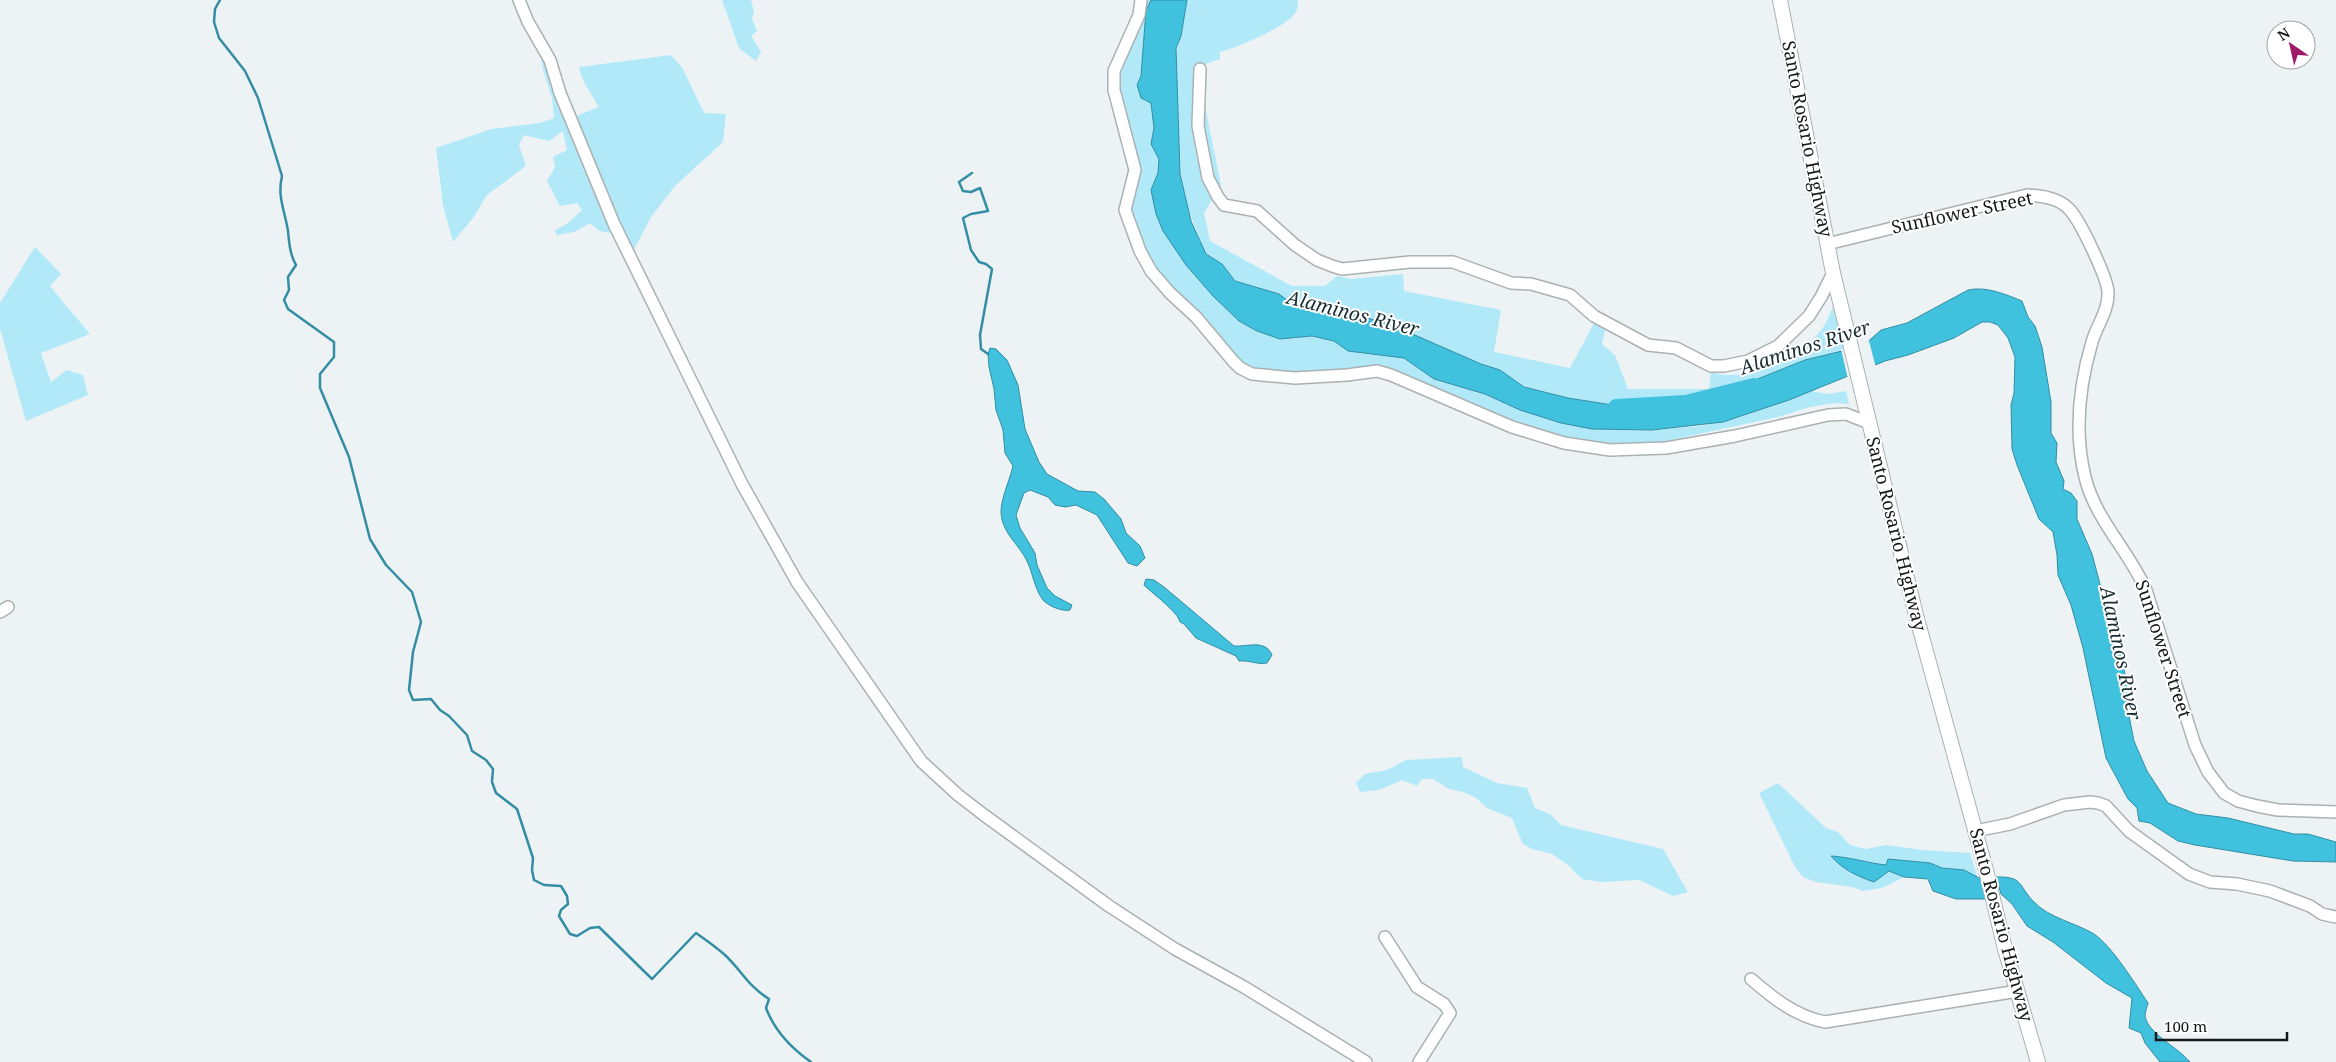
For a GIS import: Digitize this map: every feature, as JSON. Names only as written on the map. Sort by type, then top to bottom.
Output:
[{"type":"main road","name":"Santo Rosario Highway","points":[[1780,0],[1827,244],[1869,422],[1916,615],[2038,1062]]},
{"type":"street","points":[[519,0],[528,22],[550,60],[560,93],[614,224],[742,484],[797,582],[921,760],[964,800],[1109,906],[1175,949],[1244,987],[1366,1062]]},
{"type":"street","points":[[1142,0],[1136,22],[1114,71],[1114,90],[1135,170],[1125,210],[1140,251],[1151,271],[1196,317],[1240,368],[1252,374],[1263,376],[1295,378],[1378,371],[1512,427],[1564,443],[1610,450],[1666,448],[1735,436],[1828,415],[1846,414],[1869,422]]},
{"type":"street","points":[[1200,69],[1198,126],[1208,178],[1218,197],[1224,204],[1257,212],[1295,245],[1317,260],[1332,266],[1342,269],[1410,262],[1453,262],[1511,283],[1531,284],[1570,295],[1594,316],[1648,345],[1676,348],[1711,366],[1724,366],[1748,361],[1778,346],[1809,316],[1833,272]]},
{"type":"street","name":"Sunflower Street","points":[[1827,244],[2027,195],[2045,196],[2069,208],[2102,273],[2108,291],[2106,311],[2096,332],[2082,384],[2078,416],[2085,477],[2102,517],[2141,578],[2146,590],[2195,745],[2208,772],[2224,793],[2238,801],[2278,810],[2336,812]]},
{"type":"street","points":[[1975,831],[2010,824],[2064,805],[2098,803],[2106,806],[2129,830],[2189,874],[2210,882],[2237,884],[2270,891],[2310,906],[2322,914],[2336,917]]},
{"type":"street","points":[[1385,937],[1417,987],[1448,1008],[1449,1016],[1419,1062]]},
{"type":"street","points":[[1751,979],[1774,998],[1793,1010],[1811,1019],[1824,1022],[2018,991]]},
{"type":"shaded area","points":[[722,0],[751,0],[754,12],[752,19],[757,31],[751,36],[761,52],[756,61],[739,48]]},
{"type":"shaded area","points":[[1144,0],[1151,0],[1146,10],[1141,76],[1137,85],[1151,103],[1154,128],[1151,144],[1159,159],[1158,173],[1151,190],[1163,231],[1186,264],[1213,296],[1239,321],[1292,339],[1312,336],[1334,340],[1348,351],[1404,358],[1434,379],[1485,394],[1520,410],[1592,429],[1652,430],[1701,426],[1743,416],[1811,391],[1828,394],[1846,391],[1849,404],[1836,403],[1810,407],[1778,417],[1657,443],[1616,444],[1563,437],[1516,424],[1392,373],[1294,376],[1242,367],[1156,275],[1129,213],[1137,180],[1117,93],[1120,69],[1130,51],[1139,27]]},
{"type":"shaded area","points":[[1187,0],[1298,0],[1295,14],[1284,23],[1257,38],[1220,52],[1220,59],[1197,67],[1221,185],[1204,213],[1210,241],[1292,286],[1325,286],[1337,276],[1351,279],[1403,274],[1404,291],[1501,310],[1494,352],[1570,368],[1594,323],[1605,330],[1602,344],[1615,355],[1628,389],[1709,389],[1711,372],[1725,375],[1740,374],[1771,366],[1800,350],[1812,340],[1827,321],[1835,303],[1846,350],[1805,360],[1745,384],[1730,393],[1707,402],[1625,407],[1568,398],[1524,387],[1500,370],[1481,364],[1392,325],[1328,307],[1291,303],[1279,294],[1235,281],[1222,264],[1206,254],[1186,204],[1180,174],[1176,48],[1181,36]]},
{"type":"shaded area","points":[[671,55],[683,69],[704,113],[726,114],[723,142],[675,186],[651,217],[632,253],[573,117],[599,107],[580,73],[579,67]]},
{"type":"shaded area","points":[[541,56],[546,58],[568,128],[614,234],[600,231],[590,223],[574,232],[557,235],[555,230],[567,224],[582,210],[577,203],[560,206],[547,181],[555,167],[553,157],[567,150],[563,131],[549,141],[524,135],[519,145],[526,166],[487,195],[473,218],[453,242],[443,205],[436,148],[491,129],[540,123],[554,118],[552,98],[543,70]]},
{"type":"shaded area","points":[[35,247],[61,274],[50,286],[90,334],[41,353],[51,382],[67,370],[83,375],[88,395],[26,421],[0,329],[0,303]]},
{"type":"shaded area","points":[[1462,757],[1463,767],[1497,783],[1527,788],[1535,808],[1550,814],[1561,825],[1663,849],[1688,892],[1673,896],[1639,880],[1601,882],[1582,879],[1568,865],[1552,854],[1532,849],[1523,844],[1512,818],[1487,808],[1476,798],[1463,792],[1449,789],[1433,779],[1422,779],[1417,786],[1402,780],[1379,790],[1360,792],[1356,783],[1365,774],[1387,770],[1406,760]]},
{"type":"shaded area","points":[[1778,783],[1826,828],[1838,832],[1850,845],[1866,849],[1886,845],[1970,853],[1978,879],[1964,870],[1942,868],[1930,863],[1888,859],[1887,865],[1831,856],[1883,874],[1889,871],[1904,877],[1882,888],[1863,891],[1852,887],[1816,882],[1803,877],[1795,867],[1759,793]]},
{"type":"water","points":[[1151,0],[1187,0],[1181,36],[1176,48],[1180,174],[1191,221],[1206,254],[1222,264],[1235,281],[1279,294],[1291,303],[1328,307],[1392,325],[1481,364],[1500,370],[1524,387],[1568,398],[1625,407],[1707,402],[1730,393],[1745,384],[1805,360],[1863,346],[1881,330],[1907,323],[1968,290],[1989,290],[2022,301],[2028,317],[2035,326],[2042,347],[2051,402],[2051,433],[2057,443],[2056,462],[2064,481],[2063,489],[2071,493],[2077,501],[2077,519],[2092,554],[2113,633],[2119,647],[2127,683],[2129,716],[2134,741],[2147,771],[2168,803],[2196,814],[2228,818],[2294,834],[2308,834],[2336,842],[2336,862],[2293,861],[2195,845],[2178,841],[2150,823],[2139,821],[2137,808],[2128,799],[2106,758],[2083,648],[2071,605],[2058,575],[2053,532],[2039,519],[2012,449],[2011,405],[2014,393],[2015,357],[2008,338],[1998,325],[1982,322],[1954,338],[1908,355],[1885,361],[1789,400],[1723,422],[1652,430],[1592,429],[1561,423],[1520,410],[1485,394],[1434,379],[1404,358],[1348,351],[1334,341],[1312,336],[1280,339],[1257,331],[1239,321],[1213,296],[1186,265],[1163,231],[1156,214],[1151,190],[1158,173],[1159,159],[1151,144],[1154,128],[1151,103],[1141,98],[1137,85],[1141,76],[1146,10]]},
{"type":"water","points":[[990,348],[996,349],[1007,360],[1018,385],[1025,429],[1039,462],[1047,474],[1078,491],[1095,492],[1104,499],[1121,519],[1126,533],[1140,546],[1145,558],[1137,566],[1128,563],[1097,515],[1076,505],[1065,507],[1055,505],[1048,497],[1030,490],[1024,493],[1016,515],[1020,528],[1035,553],[1037,565],[1047,588],[1055,596],[1072,605],[1070,610],[1056,608],[1043,600],[1027,561],[1004,525],[1001,511],[1002,501],[1013,466],[1005,453],[1003,430],[996,410],[989,367],[988,354]]},
{"type":"water","points":[[1146,579],[1154,580],[1164,587],[1234,646],[1261,645],[1265,647],[1272,655],[1267,663],[1239,661],[1236,656],[1196,638],[1180,622],[1170,608],[1144,585]]},
{"type":"water","points":[[1831,856],[1886,865],[1888,859],[1930,863],[1942,868],[1964,870],[1985,881],[1990,899],[1956,899],[1933,891],[1928,879],[1904,877],[1889,871],[1874,882],[1851,872]]},
{"type":"water","points":[[1996,877],[2016,880],[2040,908],[2087,930],[2101,940],[2123,966],[2148,1003],[2145,1016],[2147,1023],[2157,1035],[2190,1062],[2160,1062],[2145,1043],[2141,1033],[2129,1028],[2132,998],[2106,983],[2053,942],[2027,926],[2012,904],[2001,894]]},
{"type":"pier","points":[[1868,337],[1876,368],[1848,379],[1841,349],[1862,344]]},
{"type":"waterway","points":[[220,0],[215,9],[214,22],[219,38],[245,71],[258,98],[282,176],[280,191],[291,253],[296,265],[288,277],[289,290],[284,300],[288,309],[334,342],[334,357],[320,374],[320,388],[349,457],[370,539],[386,565],[412,592],[421,622],[413,652],[409,690],[413,700],[431,699],[467,735],[472,751],[486,760],[493,769],[492,782],[496,793],[517,809],[533,858],[532,870],[534,880],[544,885],[561,886],[567,896],[568,904],[561,910],[559,916],[570,934],[577,936],[590,928],[599,927],[652,979],[696,933],[725,955],[750,983],[769,999],[766,1008],[774,1025],[790,1045],[811,1062]]},
{"type":"waterway","points":[[972,173],[959,182],[963,191],[971,192],[980,188],[988,211],[971,214],[963,218],[971,250],[979,262],[986,264],[992,269],[980,335],[981,349],[988,354]]},
{"type":"waterway","name":"Alaminos River","points":[[1616,407],[1686,403],[1754,386]]}]
